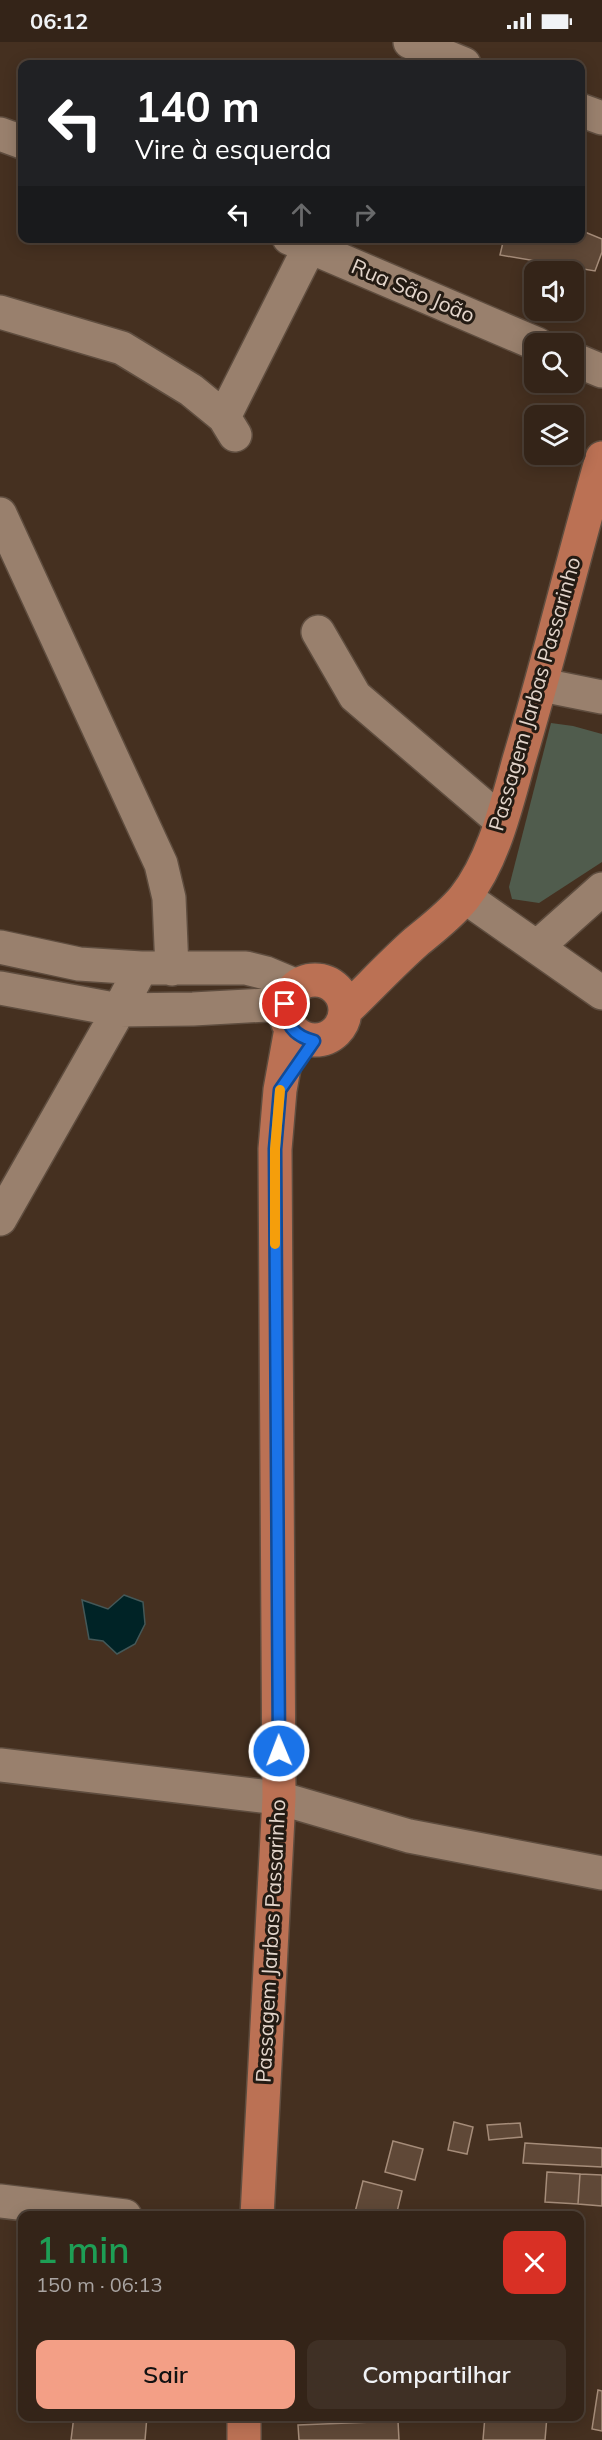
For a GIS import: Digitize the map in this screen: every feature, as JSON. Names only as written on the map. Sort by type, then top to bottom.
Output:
[{"type":"main road","name":"Passagem Jarbas Passarinho","points":[[257,2211],[279,1798],[274,1189],[280,1090],[297,1015],[330,1037],[341,1026],[338,998],[416,942],[447,916],[465,897],[485,861],[501,821],[542,685],[572,562],[602,458]]},
{"type":"main road","points":[[297,1015],[308,981],[319,980],[338,998]]},
{"type":"main road","points":[[244,2421],[244,2440]]},
{"type":"street","points":[[410,42],[454,60]]},
{"type":"street","points":[[585,112],[602,118]]},
{"type":"street","points":[[0,134],[18,141]]},
{"type":"street","points":[[0,312],[122,348],[191,390],[229,426],[299,243]]},
{"type":"street","name":"Rua São João","points":[[301,243],[524,338]]},
{"type":"street","points":[[584,364],[602,371]]},
{"type":"street","points":[[0,514],[161,864],[169,898],[157,969],[119,1010],[0,1219]]},
{"type":"street","points":[[318,632],[355,696],[501,821]]},
{"type":"street","points":[[542,685],[602,697]]},
{"type":"street","points":[[537,947],[602,889]]},
{"type":"street","points":[[465,897],[602,993]]},
{"type":"street","points":[[0,947],[79,964],[157,969],[246,968],[266,973],[297,1015]]},
{"type":"street","points":[[0,988],[119,1010],[193,1009],[297,1015]]},
{"type":"street","points":[[0,1765],[279,1798],[409,1836],[602,1873]]},
{"type":"street","points":[[0,2202],[80,2211]]},
{"type":"green space","points":[[551,723],[602,734],[602,862],[539,903],[512,899],[509,887]]},
{"type":"water","points":[[124,1595],[143,1602],[145,1624],[135,1644],[117,1654],[103,1641],[89,1639],[82,1600],[108,1609]]},
{"type":"building","points":[[585,232],[602,239],[602,252],[595,271],[584,269],[584,261],[536,261],[500,255],[503,243],[585,243]]},
{"type":"building","points":[[454,2122],[473,2127],[467,2154],[448,2150]]},
{"type":"building","points":[[520,2123],[522,2137],[489,2140],[487,2125]]},
{"type":"building","points":[[393,2141],[423,2149],[415,2180],[385,2172]]},
{"type":"building","points":[[525,2143],[602,2148],[602,2167],[523,2163]]},
{"type":"building","points":[[547,2172],[580,2174],[578,2204],[545,2202]]},
{"type":"building","points":[[580,2174],[602,2175],[602,2206],[578,2204]]},
{"type":"building","points":[[363,2181],[402,2191],[397,2211],[355,2211]]},
{"type":"building","points":[[598,2390],[602,2391],[602,2431],[592,2429]]},
{"type":"building","points":[[73,2421],[147,2421],[145,2440],[71,2440]]},
{"type":"building","points":[[398,2421],[399,2440],[299,2440],[298,2425]]},
{"type":"building","points":[[485,2421],[547,2421],[545,2440],[483,2440]]},
{"type":"slow traffic","points":[[275,1244],[275,1149],[280,1090]]},
{"type":"route","points":[[279,1751],[275,1149],[280,1090],[314,1041],[301,1038],[291,1029],[285,1017],[285,1004]]}]
